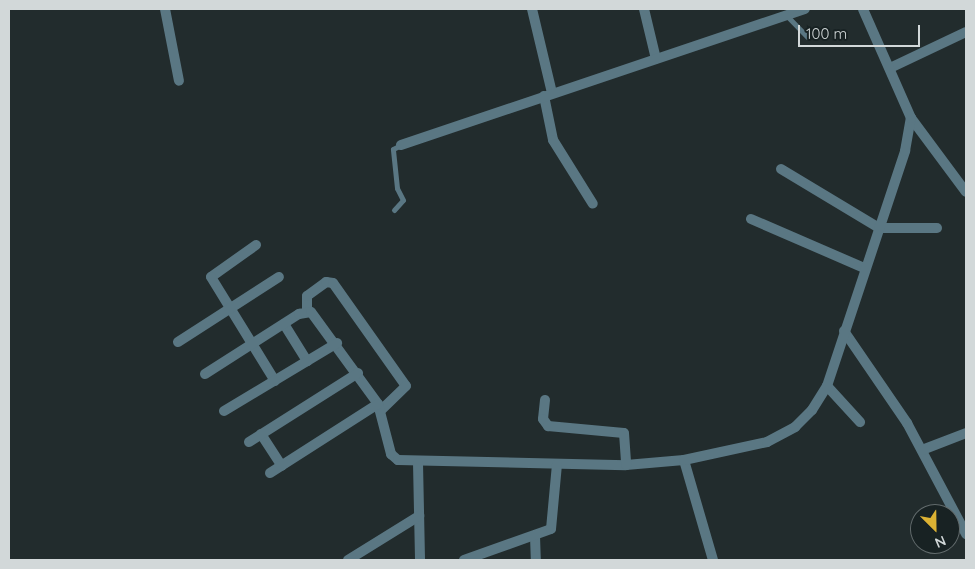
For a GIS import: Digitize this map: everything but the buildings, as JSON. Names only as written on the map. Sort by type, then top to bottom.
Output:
[{"type":"street","points":[[165,9],[179,81]]},
{"type":"street","points":[[532,9],[548,94],[554,140],[593,204]]},
{"type":"street","points":[[644,9],[656,59]]},
{"type":"street","points":[[401,145],[805,9]]},
{"type":"street","points":[[863,9],[911,118],[966,192]]},
{"type":"street","points":[[890,68],[966,32]]},
{"type":"street","points":[[205,374],[284,324],[307,312],[315,314],[380,407],[391,454],[398,460],[418,463],[626,465],[684,460],[780,436],[803,420],[827,386],[864,268],[905,151],[911,118]]},
{"type":"street","points":[[781,169],[879,228],[936,228]]},
{"type":"street","points":[[751,219],[864,268]]},
{"type":"street","points":[[256,245],[211,276],[275,381]]},
{"type":"street","points":[[178,342],[279,277]]},
{"type":"street","points":[[270,473],[380,407],[406,386],[333,283],[326,282],[307,296],[307,312]]},
{"type":"street","points":[[284,324],[307,361]]},
{"type":"street","points":[[844,331],[922,450],[966,534]]},
{"type":"street","points":[[224,411],[337,343]]},
{"type":"street","points":[[248,442],[358,373]]},
{"type":"street","points":[[827,386],[860,422]]},
{"type":"street","points":[[545,400],[543,419],[548,426],[624,434],[626,465]]},
{"type":"street","points":[[261,434],[282,466]]},
{"type":"street","points":[[922,450],[966,434]]},
{"type":"street","points":[[684,460],[713,560]]},
{"type":"street","points":[[418,463],[420,560]]},
{"type":"street","points":[[464,560],[535,536],[552,525],[556,464]]},
{"type":"street","points":[[348,560],[419,516]]},
{"type":"street","points":[[535,536],[536,560]]},
{"type":"lane","points":[[787,16],[807,37]]},
{"type":"lane","points":[[394,210],[403,200],[397,188],[393,149],[401,145]]}]
